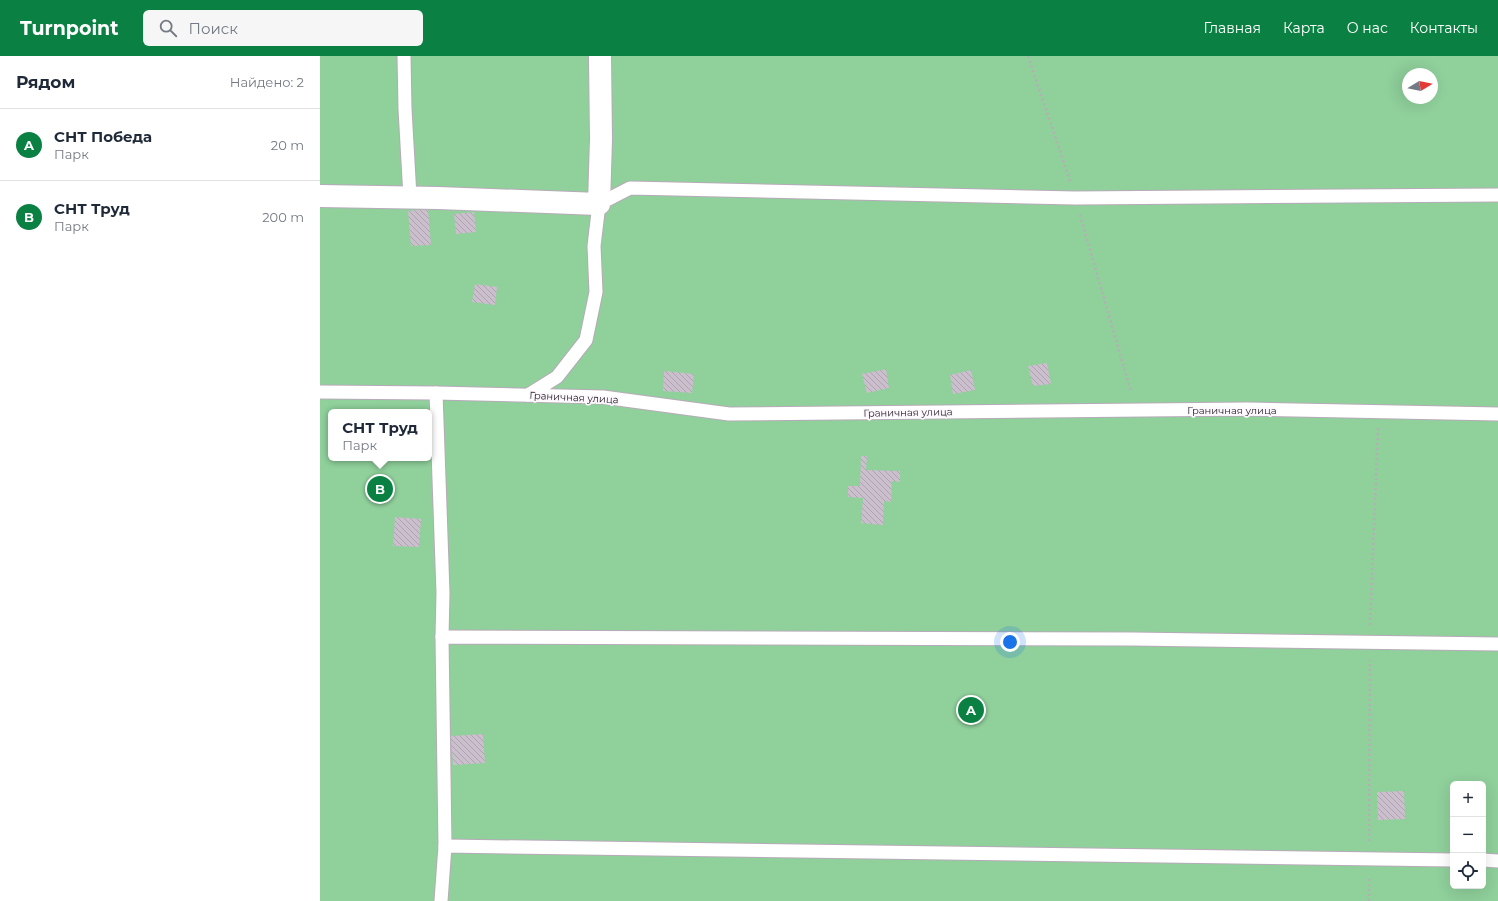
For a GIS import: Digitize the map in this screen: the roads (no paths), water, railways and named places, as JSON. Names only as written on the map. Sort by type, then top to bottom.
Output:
[{"type":"street","points":[[320,196],[599,204],[601,139],[600,56]]},
{"type":"lane","points":[[404,56],[405,109],[410,198]]},
{"type":"lane","points":[[528,395],[557,377],[586,340],[596,292],[594,246],[599,204],[630,188],[1075,198],[1498,195]]},
{"type":"lane","name":"Граничная улица","points":[[320,392],[603,397],[729,414],[1248,409],[1498,414]]},
{"type":"lane","points":[[436,393],[443,593],[442,636],[445,846],[441,901]]},
{"type":"lane","points":[[442,636],[1132,639],[1498,644]]},
{"type":"lane","points":[[445,846],[1450,860]]},
{"type":"lane","points":[[1486,860],[1498,861]]},
{"type":"place","name":"СНТ Труд","points":[[380,489]]},
{"type":"place","name":"СНТ Победа","points":[[971,710]]}]
